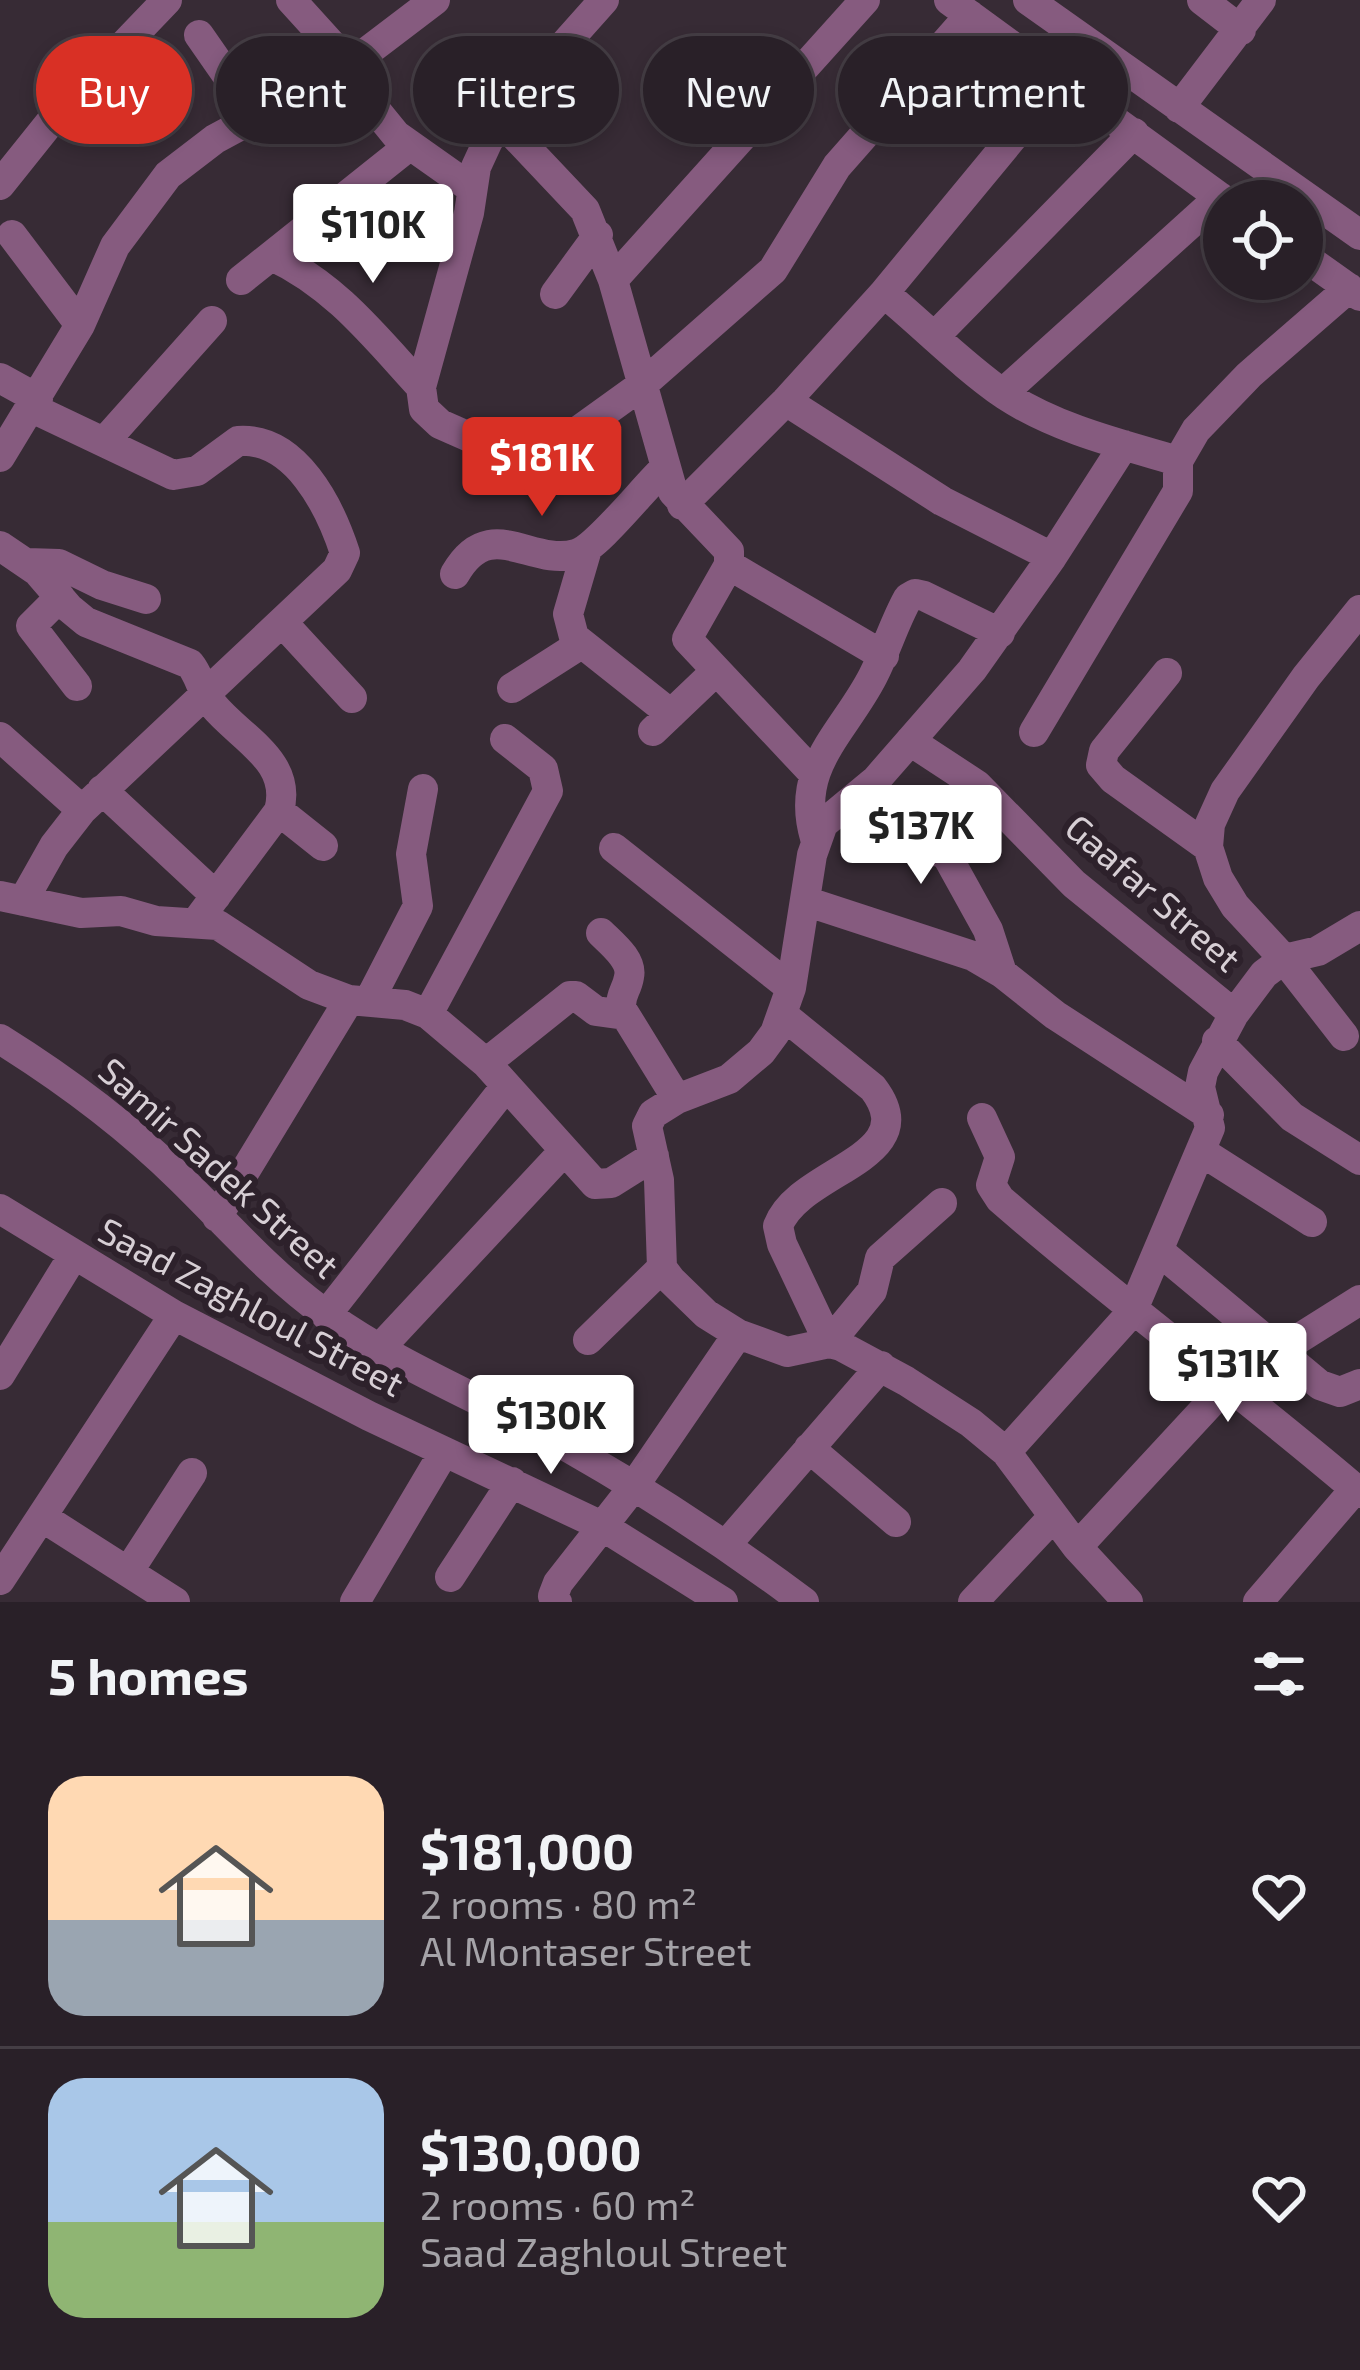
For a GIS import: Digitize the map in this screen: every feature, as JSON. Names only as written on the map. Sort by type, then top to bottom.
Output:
[{"type":"street","points":[[0,185],[52,120],[167,0]]},
{"type":"street","points":[[291,0],[320,36]]},
{"type":"street","points":[[387,36],[434,0]]},
{"type":"street","points":[[573,36],[604,0]]},
{"type":"street","points":[[614,280],[865,0]]},
{"type":"street","points":[[1028,0],[1070,12],[1179,108],[1360,235]]},
{"type":"street","points":[[1202,0],[1240,30]]},
{"type":"street","points":[[1179,108],[1262,0]]},
{"type":"street","points":[[488,144],[476,167],[469,213],[421,387],[424,409],[440,424],[524,460],[542,457],[643,385],[773,269],[838,166],[960,8],[999,36]]},
{"type":"street","points":[[200,34],[216,58]]},
{"type":"street","points":[[389,127],[471,188]]},
{"type":"street","points":[[1128,129],[1203,185]]},
{"type":"street","points":[[936,335],[1134,133]]},
{"type":"street","points":[[0,457],[80,325],[115,246],[148,197],[190,156],[216,141]]},
{"type":"street","points":[[523,144],[585,210],[598,235],[673,492],[729,551],[729,565],[688,634],[690,645],[814,774]]},
{"type":"street","points":[[682,505],[884,293],[1007,144]]},
{"type":"street","points":[[241,280],[409,146]]},
{"type":"street","points":[[1003,393],[1203,216]]},
{"type":"street","points":[[12,235],[80,325]]},
{"type":"street","points":[[555,294],[598,235]]},
{"type":"street","points":[[272,256],[308,273],[339,298],[421,387]]},
{"type":"street","points":[[1034,732],[1178,491],[1183,447],[1221,403],[1354,292],[1323,270]]},
{"type":"street","points":[[884,293],[1003,393],[1058,422],[1178,461]]},
{"type":"street","points":[[104,442],[212,321]]},
{"type":"street","points":[[0,378],[35,404],[104,442],[181,476],[197,471],[238,441],[267,445],[306,477],[343,547],[344,560],[282,622],[204,692],[92,800],[12,899],[91,914],[121,911],[157,921],[206,908],[279,811],[283,798],[279,772],[204,692],[190,664],[86,622],[28,563],[0,546]]},
{"type":"street","points":[[786,401],[924,491],[1052,557]]},
{"type":"street","points":[[815,838],[833,813],[910,741],[1000,633],[1124,445]]},
{"type":"street","points":[[665,468],[587,549],[568,614],[569,626],[581,644],[662,723],[716,671]]},
{"type":"street","points":[[455,574],[472,552],[497,543],[562,556],[587,549]]},
{"type":"street","points":[[28,563],[59,564],[102,586],[146,599]]},
{"type":"street","points":[[729,565],[884,656]]},
{"type":"street","points":[[1000,633],[916,594],[905,602],[884,656],[814,774],[809,817],[815,838],[787,1002],[761,1052],[747,1066],[730,1079],[677,1099],[648,1120],[659,1180],[662,1268],[706,1314],[738,1334],[787,1352],[829,1343],[880,1366],[971,1423],[1006,1452],[1076,1547],[1128,1602]]},
{"type":"street","points":[[60,597],[31,626],[77,686]]},
{"type":"street","points":[[1344,1036],[1235,906],[1218,878],[1208,847],[1210,824],[1225,791],[1360,610]]},
{"type":"street","points":[[282,622],[352,698]]},
{"type":"street","points":[[512,688],[581,644]]},
{"type":"street","points":[[1167,673],[1104,751],[1101,765],[1113,779],[1208,847]]},
{"type":"street","points":[[0,737],[92,800],[206,908],[284,971],[359,1000],[405,1005],[428,1014],[496,1074],[589,1180],[611,1183],[654,1156]]},
{"type":"street","points":[[428,1014],[548,791],[543,770],[506,739]]},
{"type":"street","name":"Gaafar Street","points":[[910,741],[977,785],[1074,884],[1234,1014]]},
{"type":"street","points":[[218,1217],[418,906],[411,854],[423,789]]},
{"type":"street","points":[[852,800],[922,854],[938,851],[947,856],[988,930],[1002,973]]},
{"type":"street","points":[[279,811],[322,846]]},
{"type":"street","points":[[614,848],[787,1002],[883,1102],[884,1136],[873,1150],[845,1164],[792,1205],[778,1226],[829,1343]]},
{"type":"street","points":[[805,902],[974,956],[1054,1015],[1209,1114]]},
{"type":"street","points":[[1006,1452],[1132,1312],[1202,1152],[1210,1128],[1200,1087],[1217,1041],[1234,1014],[1264,974],[1283,959],[1318,951],[1360,926]]},
{"type":"street","points":[[601,932],[628,963],[629,981],[620,1002],[625,1015],[677,1099]]},
{"type":"street","points":[[326,1315],[496,1074],[570,996],[596,1011],[625,1015]]},
{"type":"street","name":"Samir Sadek Street","points":[[0,1039],[70,1086],[146,1147],[276,1274],[326,1315]]},
{"type":"street","points":[[1217,1041],[1292,1117],[1360,1160]]},
{"type":"street","points":[[982,1118],[1000,1157],[993,1191],[1132,1312],[1358,1491],[1258,1602]]},
{"type":"street","points":[[379,1349],[564,1151]]},
{"type":"street","points":[[1202,1152],[1312,1222]]},
{"type":"street","points":[[829,1343],[872,1291],[880,1258],[942,1203]]},
{"type":"street","name":"Saad Zaghloul Street","points":[[0,1209],[174,1315],[602,1526],[723,1602]]},
{"type":"street","points":[[1159,1251],[1330,1391],[1360,1384]]},
{"type":"street","points":[[0,1375],[73,1256]]},
{"type":"street","points":[[588,1340],[662,1268]]},
{"type":"street","points":[[1279,1351],[1360,1300]]},
{"type":"street","points":[[0,1580],[174,1315]]},
{"type":"street","name":"Saad Zaghloul Street","points":[[326,1315],[379,1349],[634,1486],[726,1544],[803,1602]]},
{"type":"street","points":[[557,1602],[553,1590],[634,1486],[738,1334]]},
{"type":"street","points":[[726,1544],[880,1366]]},
{"type":"street","points":[[1076,1547],[1228,1384]]},
{"type":"street","points":[[809,1448],[896,1522]]},
{"type":"street","points":[[356,1602],[444,1452]]},
{"type":"street","points":[[128,1572],[192,1473]]},
{"type":"street","points":[[450,1577],[512,1482]]},
{"type":"street","points":[[42,1517],[175,1602]]},
{"type":"street","points":[[973,1602],[1053,1517]]}]
